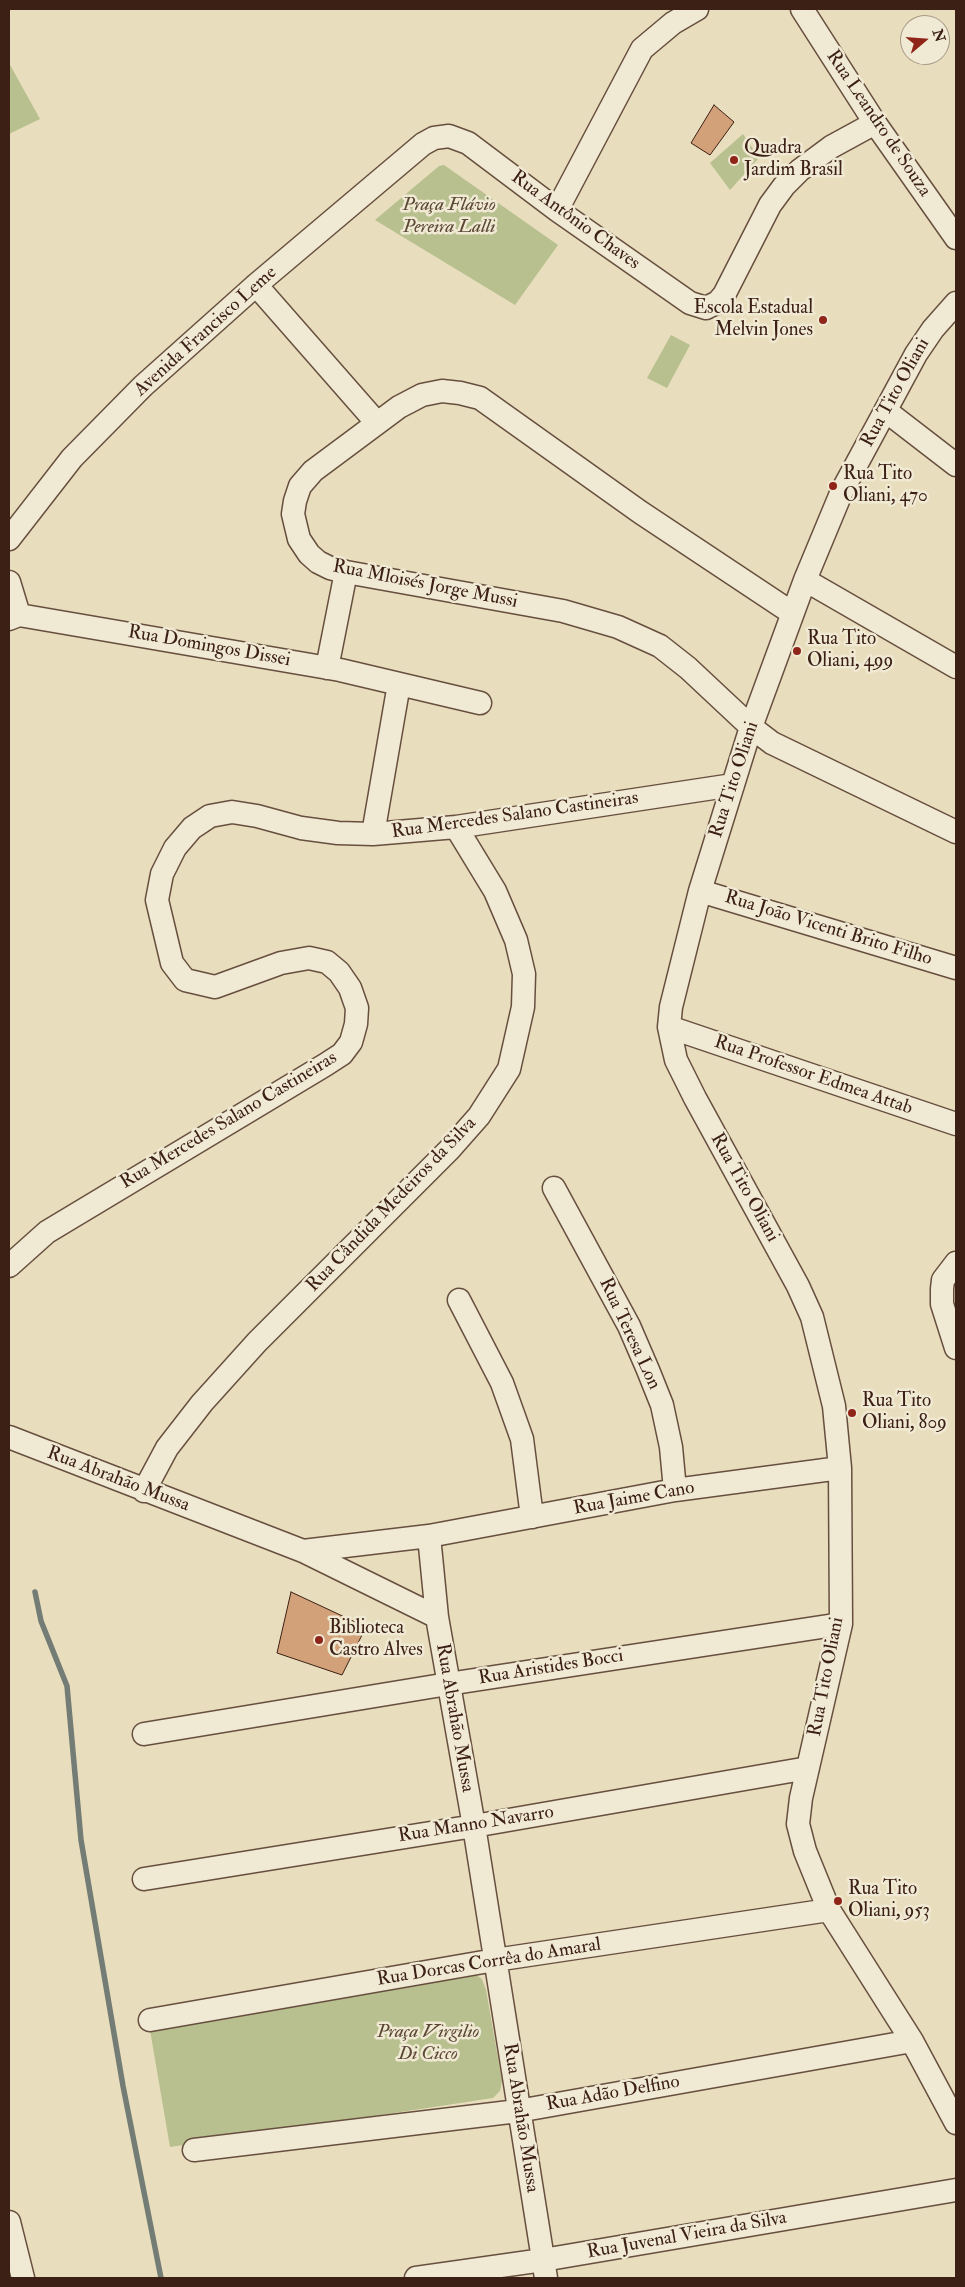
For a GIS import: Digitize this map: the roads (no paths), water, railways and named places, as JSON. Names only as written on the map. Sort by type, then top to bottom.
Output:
[{"type":"street","points":[[557,210],[642,49],[673,23],[697,9]]},
{"type":"street","name":"Rua Leandro de Souza","points":[[802,9],[875,124],[956,238]]},
{"type":"street","name":"Rua Antônio Chaves","points":[[422,144],[434,138],[448,136],[468,143],[557,210],[695,306],[712,307],[724,295],[770,205],[784,186],[800,170],[831,147],[875,124]]},
{"type":"street","name":"Avenida Francisco Leme","points":[[9,539],[72,458],[144,386],[256,284],[422,144]]},
{"type":"street","points":[[256,284],[377,422]]},
{"type":"street","name":"Rua Tito Oliani","points":[[956,303],[933,328],[886,410],[842,491],[805,580],[751,727],[700,891],[672,1007],[669,1027],[676,1060],[798,1286],[812,1317],[834,1406],[840,1468],[840,1624],[801,1798],[798,1824],[805,1851],[829,1910],[912,2041],[956,2123]]},
{"type":"street","name":"Rua Mloisés Jorge Mussi","points":[[751,727],[688,668],[667,652],[618,626],[563,612],[346,572],[330,568],[318,562],[303,546],[295,527],[293,514],[300,486],[313,471],[377,422],[422,395],[442,391],[460,392],[480,398],[640,512],[792,613]]},
{"type":"street","points":[[886,410],[956,464]]},
{"type":"street","points":[[328,668],[346,572]]},
{"type":"street","points":[[805,580],[956,667]]},
{"type":"street","name":"Rua Domingos Dissei","points":[[9,582],[14,617],[328,668],[480,703]]},
{"type":"street","points":[[372,834],[399,684]]},
{"type":"street","points":[[751,727],[772,744],[956,832]]},
{"type":"street","name":"Rua Mercedes Salano Castineiras","points":[[9,1266],[47,1232],[325,1065],[342,1054],[352,1042],[357,1008],[350,988],[339,972],[327,962],[309,958],[281,963],[215,987],[185,980],[172,963],[157,900],[162,874],[180,841],[192,828],[210,816],[232,812],[257,816],[301,828],[338,833],[372,834],[456,827],[733,785]]},
{"type":"street","name":"Rua Cândida Medeiros da Silva","points":[[144,1491],[167,1448],[202,1403],[257,1342],[449,1150],[479,1116],[509,1069],[523,1007],[524,974],[516,940],[495,891],[456,827]]},
{"type":"street","name":"Rua João Vicenti Brito Filho","points":[[700,891],[956,968]]},
{"type":"street","name":"Rua Professor Edmea Attab","points":[[669,1027],[754,1058],[956,1124]]},
{"type":"street","name":"Rua Teresa Lon","points":[[554,1188],[628,1326],[648,1370],[662,1405],[671,1447],[675,1490]]},
{"type":"street","points":[[956,1263],[943,1280],[942,1289],[942,1304],[956,1348]]},
{"type":"street","points":[[459,1300],[502,1383],[522,1439],[532,1517]]},
{"type":"street","name":"Rua Abrahão Mussa","points":[[9,1437],[144,1491],[303,1551],[437,1617],[496,1960],[544,2269]]},
{"type":"street","name":"Rua Jaime Cano","points":[[303,1551],[429,1536],[675,1490],[840,1468]]},
{"type":"street","points":[[429,1536],[437,1617]]},
{"type":"street","name":"Rua Aristides Bocci","points":[[144,1734],[448,1684],[840,1624]]},
{"type":"street","name":"Rua Manno Navarro","points":[[144,1879],[474,1826],[808,1768]]},
{"type":"street","name":"Rua Dorcas Corrêa do Amaral","points":[[150,2020],[496,1960],[829,1910]]},
{"type":"street","name":"Rua Adão Delfino","points":[[194,2150],[518,2111],[912,2041]]},
{"type":"street","name":"Rua Tito Oliani","points":[[939,2091],[956,2141]]},
{"type":"street","name":"Rua Juvenal Vieira da Silva","points":[[416,2278],[544,2269],[956,2190]]},
{"type":"street","points":[[9,2222],[23,2278]]},
{"type":"waterway","points":[[35,1592],[41,1621],[67,1686],[81,1840],[123,2086],[161,2278]]},
{"type":"place","name":"Quadra Jardim Brasil","points":[[734,160]]},
{"type":"place","name":"Escola Estadual Melvin Jones","points":[[823,320]]},
{"type":"place","name":"Rua Tito Oliani, 470","points":[[833,486]]},
{"type":"place","name":"Rua Tito Oliani, 499","points":[[797,651]]},
{"type":"place","name":"Rua Tito Oliani, 809","points":[[852,1413]]},
{"type":"place","name":"Biblioteca Castro Alves","points":[[319,1640]]},
{"type":"place","name":"Rua Tito Oliani, 953","points":[[838,1901]]},
{"type":"park label","name":"Praça Flávio Pereira Lalli","points":[[449,217]]},
{"type":"park label","name":"Praça Virgilio Di Cicco","points":[[428,2044]]}]
